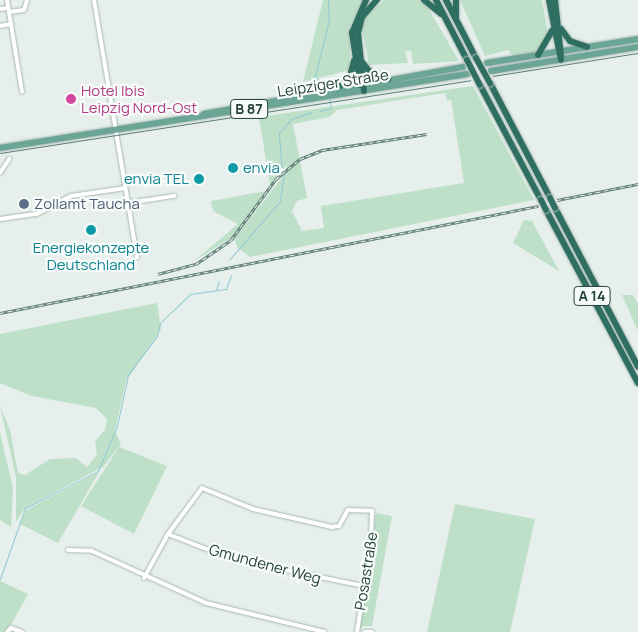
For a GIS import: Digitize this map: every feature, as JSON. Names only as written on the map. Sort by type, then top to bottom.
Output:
[{"type":"highway","points":[[363,91],[354,24],[366,0]]},
{"type":"highway","points":[[339,87],[350,76],[358,59],[359,25],[377,0]]},
{"type":"highway","points":[[424,0],[446,19]]},
{"type":"highway","name":"A 14","points":[[436,0],[638,383]]},
{"type":"highway","name":"A 14","points":[[446,0],[638,367]]},
{"type":"highway","points":[[456,0],[456,19]]},
{"type":"highway","points":[[549,0],[556,27],[561,60]]},
{"type":"highway","points":[[538,55],[548,45],[556,27],[555,0]]},
{"type":"highway","points":[[556,27],[568,40],[587,47]]},
{"type":"highway","points":[[358,59],[369,71],[388,79]]},
{"type":"main road","points":[[486,63],[638,39]]},
{"type":"main road","points":[[491,71],[638,47]]},
{"type":"main road","name":"B 87","points":[[339,87],[463,67]]},
{"type":"main road","name":"Leipziger Straße","points":[[202,114],[333,96],[467,74]]},
{"type":"main road","name":"Leipziger Straße","points":[[0,148],[117,130],[304,92],[339,87]]},
{"type":"street","points":[[7,0],[22,92]]},
{"type":"street","points":[[0,9],[24,10],[27,0]]},
{"type":"street","points":[[94,0],[137,257]]},
{"type":"street","points":[[0,26],[11,24]]},
{"type":"street","points":[[0,173],[9,159]]},
{"type":"street","points":[[0,220],[37,214],[71,196],[125,188]]},
{"type":"street","points":[[128,203],[174,196]]},
{"type":"street","name":"Posastraße","points":[[168,534],[202,488],[253,509],[332,527],[339,526],[348,510],[372,511],[364,586],[356,632]]},
{"type":"street","points":[[144,578],[168,534]]},
{"type":"street","name":"Gmundener Weg","points":[[168,534],[232,559],[364,586]]},
{"type":"street","points":[[68,550],[92,551],[144,578],[206,603],[325,632]]},
{"type":"street","points":[[7,632],[11,628],[22,632]]},
{"type":"street","points":[[365,632],[372,632]]},
{"type":"green space","points":[[323,0],[363,0],[350,27],[350,70],[303,82]]},
{"type":"green space","points":[[384,0],[418,0],[427,6],[459,61],[413,64],[411,51],[405,51],[408,63],[369,65],[362,28],[366,17]]},
{"type":"green space","points":[[460,0],[542,0],[548,34],[537,51],[513,56],[508,50],[485,56]]},
{"type":"green space","points":[[473,86],[534,200],[250,257],[238,248],[234,239],[287,171],[286,166],[270,185],[259,117]],"holes":[[[445,93],[447,101],[451,99],[464,183],[321,206],[324,228],[302,231],[292,211],[297,201],[307,198],[293,124],[329,117],[337,110]]]},
{"type":"green space","points":[[266,191],[233,237],[194,261],[238,224],[213,211],[211,201]]},
{"type":"green space","points":[[524,220],[532,221],[559,271],[513,243]]},
{"type":"green space","points":[[622,295],[633,295],[638,304],[638,331]]},
{"type":"green space","points":[[157,303],[161,329],[126,381],[115,431],[121,444],[103,467],[25,508],[16,522],[16,477],[0,406],[10,430],[18,473],[25,475],[50,459],[76,458],[87,467],[97,455],[95,441],[105,430],[107,419],[96,408],[32,396],[0,383],[0,334]]},
{"type":"green space","points":[[0,432],[13,489],[11,527],[0,520]]},
{"type":"green space","points":[[119,447],[167,466],[134,534],[81,506]]},
{"type":"green space","points":[[99,472],[58,543],[20,524],[26,510]]},
{"type":"green space","points":[[455,504],[535,519],[510,632],[427,632]]},
{"type":"green space","points":[[376,513],[392,516],[372,626],[363,626],[358,632]]},
{"type":"green space","points":[[0,581],[28,594],[7,632],[0,632]]},
{"type":"waterway","points":[[324,86],[315,76],[329,20],[328,0]]},
{"type":"waterway","points":[[320,111],[331,108],[329,99]]},
{"type":"waterway","points":[[282,170],[279,133],[291,119],[312,112]]},
{"type":"waterway","points":[[229,260],[280,201],[284,173]]},
{"type":"waterway","points":[[0,579],[25,508],[98,471],[117,426],[128,375],[157,336],[160,323],[190,294],[226,289],[231,275]]},
{"type":"waterway","points":[[216,290],[219,281]]},
{"type":"tram line","points":[[493,76],[638,53]]},
{"type":"tram line","points":[[0,153],[470,80]]},
{"type":"railway","points":[[158,274],[196,264],[231,240],[276,179],[300,159],[322,150],[427,134]]},
{"type":"railway","points":[[557,200],[638,184]]},
{"type":"railway","points":[[0,313],[538,206]]},
{"type":"place","name":"Hotel Ibis Leipzig Nord-Ost","points":[[71,99]]},
{"type":"place","name":"envia","points":[[233,168]]},
{"type":"place","name":"envia TEL","points":[[199,179]]},
{"type":"place","name":"Zollamt Taucha","points":[[24,204]]},
{"type":"place","name":"Energiekonzepte Deutschland","points":[[91,230]]}]
